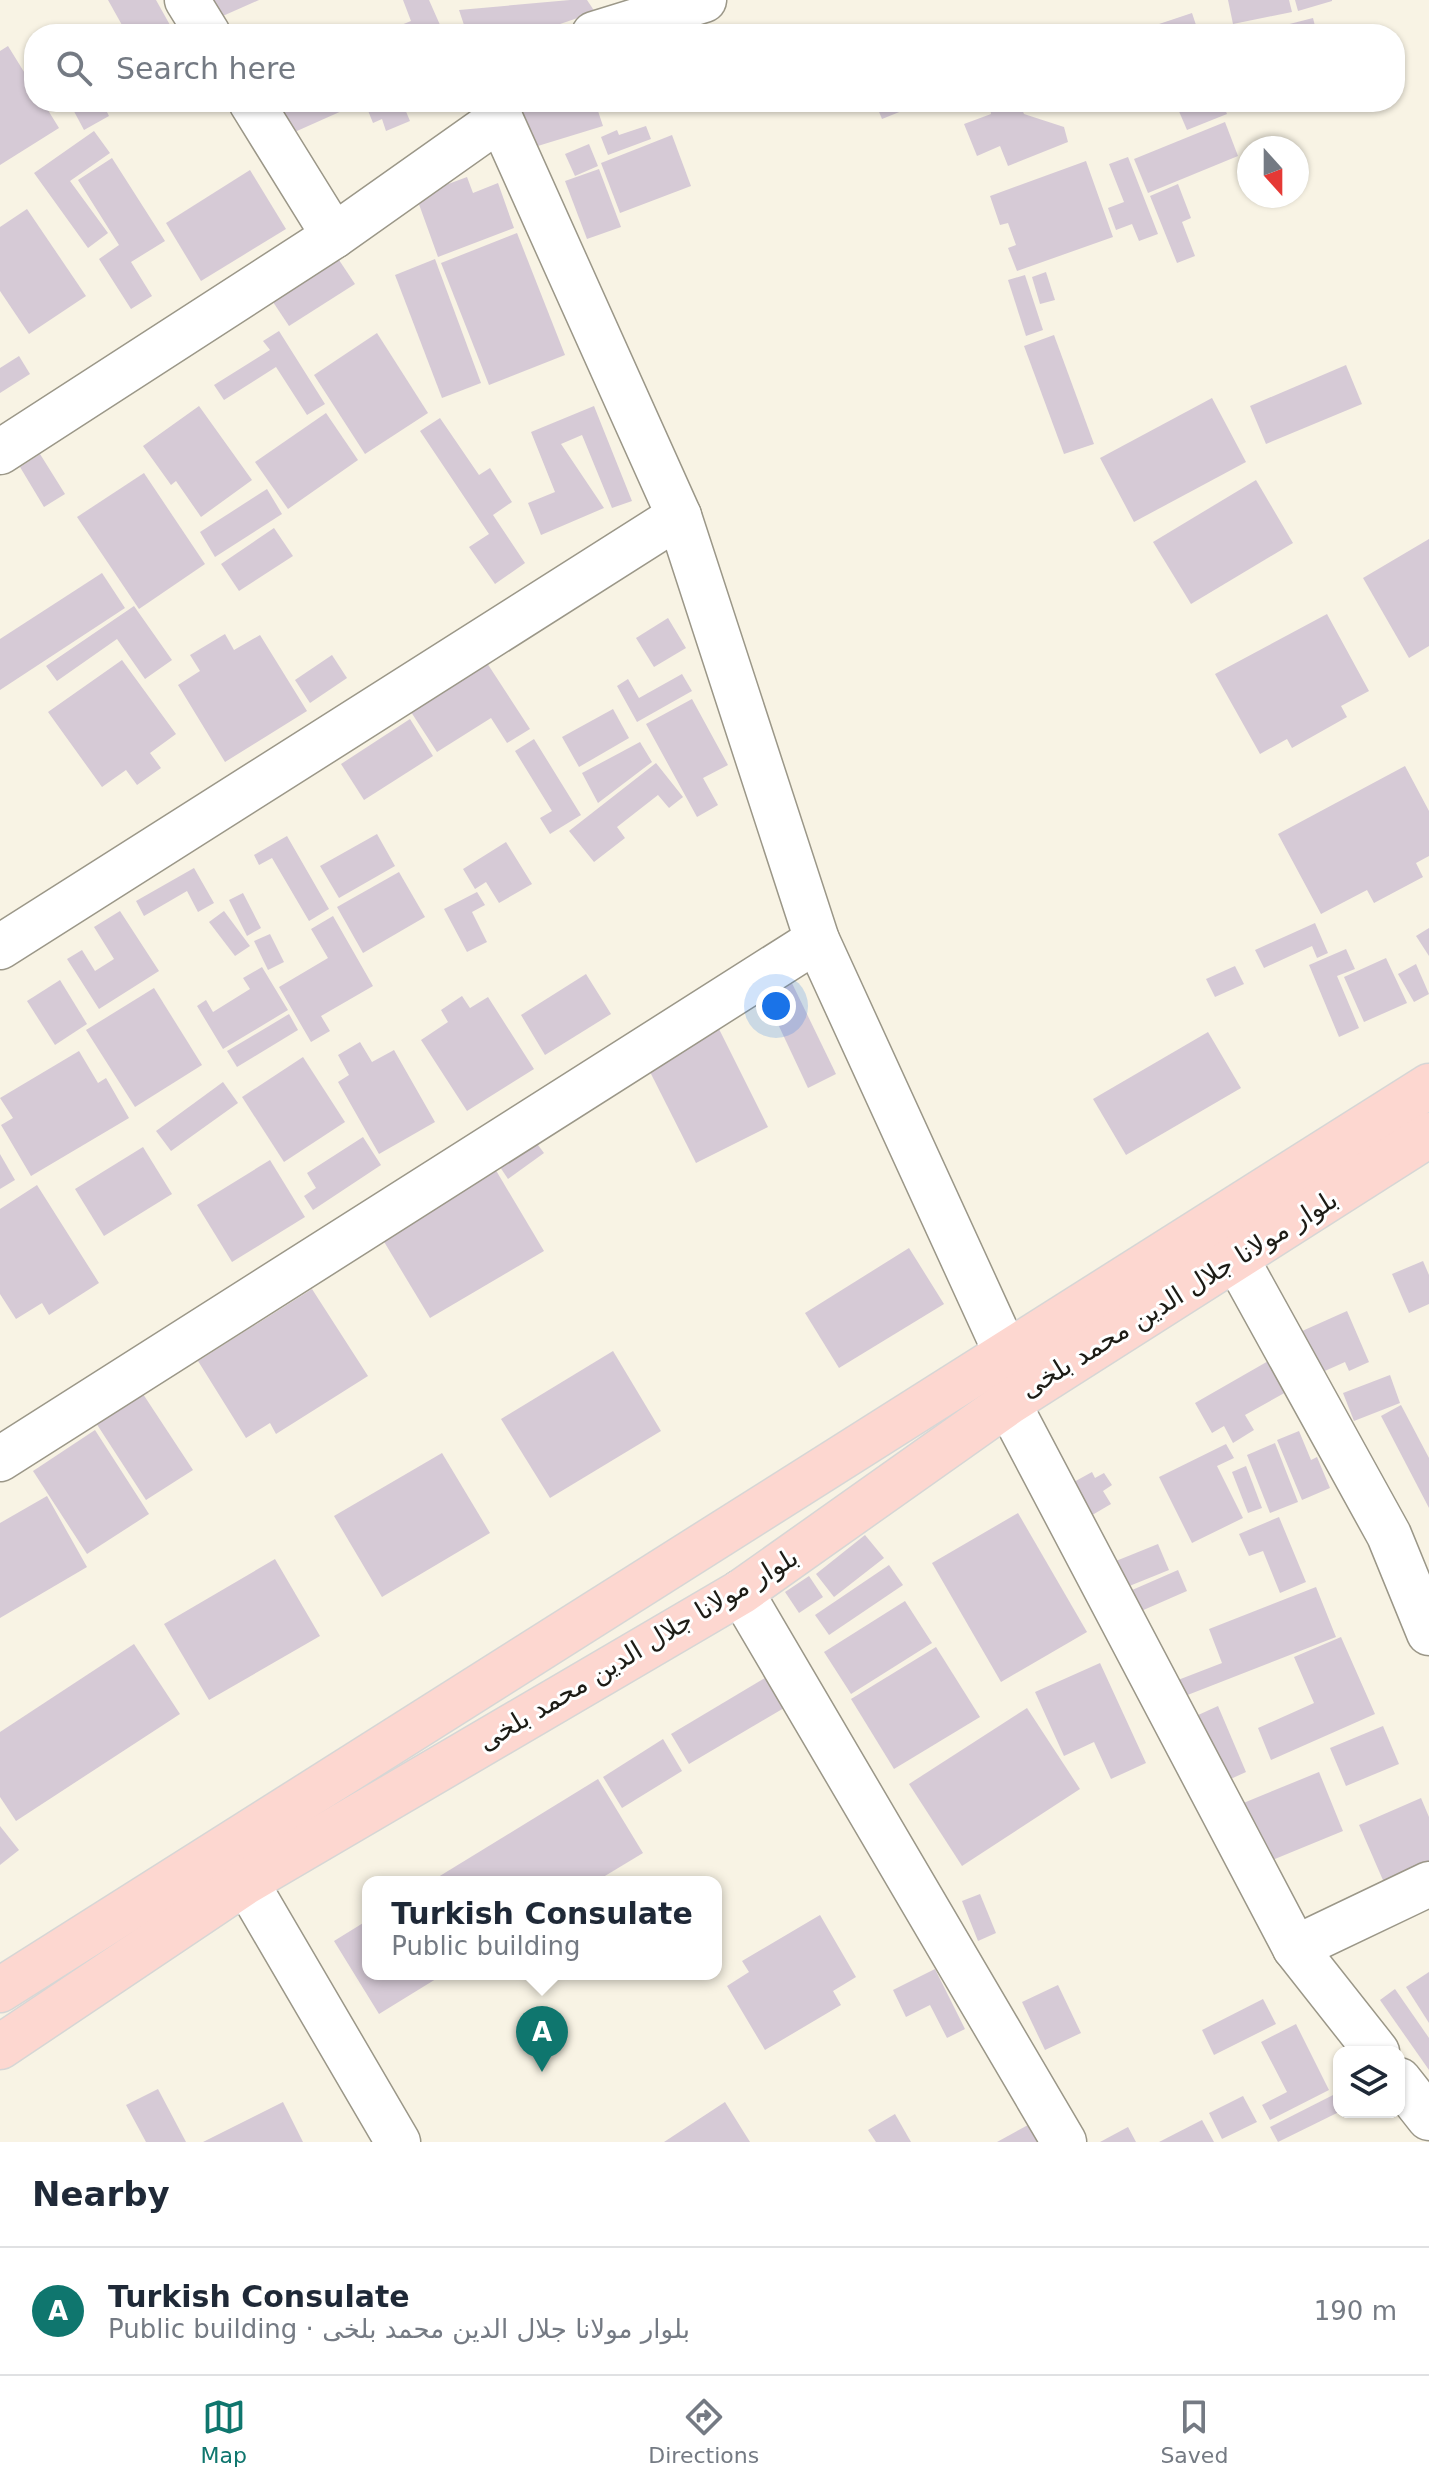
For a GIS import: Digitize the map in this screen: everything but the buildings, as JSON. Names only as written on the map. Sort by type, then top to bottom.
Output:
[{"type":"main road","name":"بلوار مولانا جلال الدین محمد بلخی","points":[[0,1990],[1429,1086]]},
{"type":"main road","name":"بلوار مولانا جلال الدین محمد بلخی","points":[[0,2047],[246,1882],[741,1592],[1008,1403],[1429,1135]]},
{"type":"street","points":[[187,0],[202,24]]},
{"type":"street","points":[[611,24],[632,11],[704,0]]},
{"type":"street","points":[[257,112],[334,236]]},
{"type":"street","points":[[0,452],[334,236],[495,112]]},
{"type":"street","points":[[496,112],[679,516],[817,940],[1007,1355]]},
{"type":"street","points":[[0,947],[679,516]]},
{"type":"street","points":[[0,1459],[817,940]]},
{"type":"street","points":[[1236,1258],[1389,1535],[1429,1633]]},
{"type":"street","points":[[1008,1403],[1295,1948],[1372,2046]]},
{"type":"street","points":[[741,1592],[1064,2142]]},
{"type":"street","points":[[246,1882],[398,2142]]},
{"type":"street","points":[[1295,1948],[1429,1884]]},
{"type":"street","points":[[1405,2088],[1429,2118]]},
{"type":"place","name":"Turkish Consulate","points":[[542,2072]]}]
